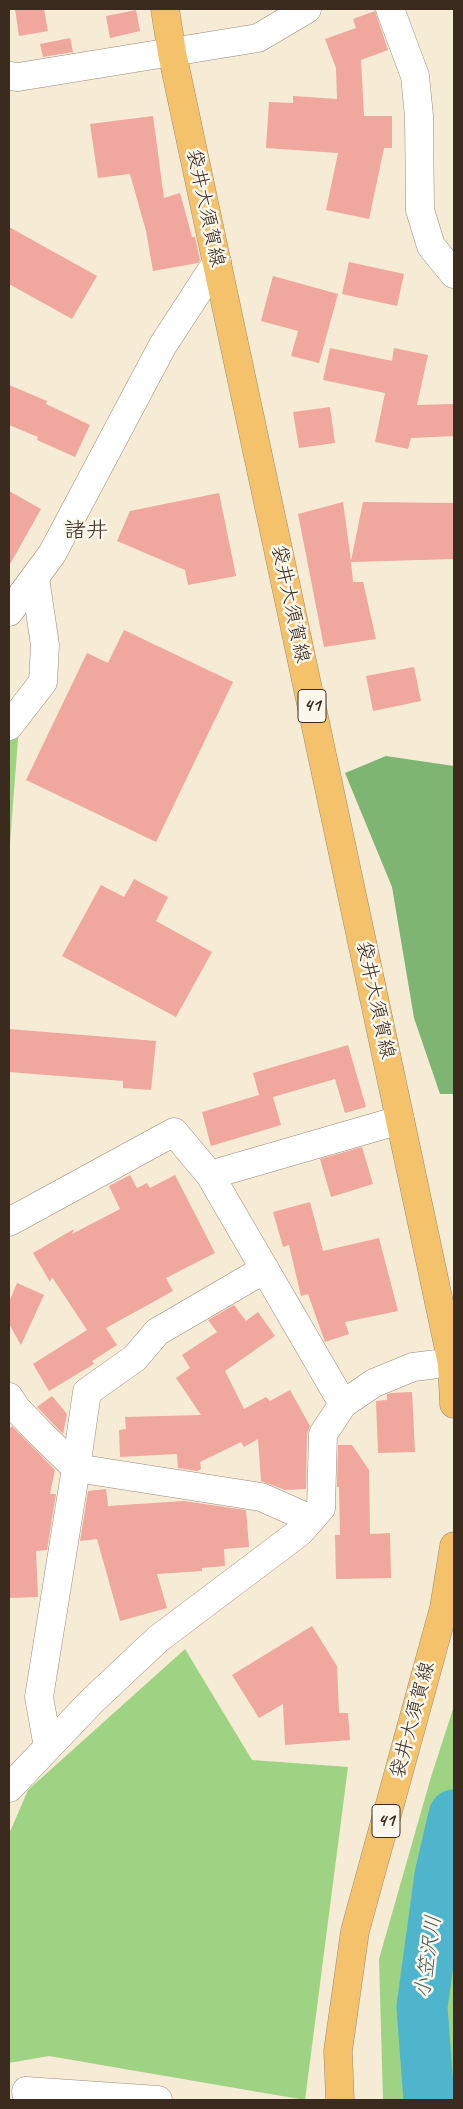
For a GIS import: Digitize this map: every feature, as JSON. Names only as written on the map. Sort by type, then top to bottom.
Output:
[{"type":"main road","name":"袋井大須賀線","points":[[165,9],[172,53],[453,1362],[454,1404]]},
{"type":"main road","name":"袋井大須賀線","points":[[340,2100],[338,2051],[355,1932],[444,1608],[454,1546]]},
{"type":"street","points":[[12,79],[258,38],[307,9]]},
{"type":"street","points":[[390,9],[415,76],[418,116],[420,210],[431,246],[454,274]]},
{"type":"street","points":[[9,612],[52,554],[163,345],[217,262]]},
{"type":"street","points":[[9,726],[43,682],[45,645],[35,578]]},
{"type":"street","points":[[210,1175],[400,1120]]},
{"type":"street","points":[[9,1222],[174,1132],[210,1175],[343,1404]]},
{"type":"street","points":[[48,1747],[39,1697],[76,1468],[86,1392],[135,1358],[157,1332],[265,1269]]},
{"type":"street","points":[[9,1788],[92,1701],[158,1639],[300,1532],[321,1508],[323,1434],[343,1404],[374,1383],[413,1367],[453,1362]]},
{"type":"street","points":[[9,1397],[16,1408],[76,1468],[261,1497],[311,1519]]},
{"type":"street","points":[[26,2100],[26,2091],[158,2100]]},
{"type":"green space","points":[[20,713],[9,857],[9,732]]},
{"type":"green space","points":[[386,756],[454,766],[454,1094],[440,1094],[414,1018],[392,887],[345,773]]},
{"type":"green space","points":[[185,1649],[252,1760],[348,1767],[305,2100],[49,2056],[9,2063],[9,1834],[28,1790]]},
{"type":"green space","points":[[454,1706],[454,2100],[383,2100],[379,1959],[431,1777]]},
{"type":"building","points":[[15,9],[44,9],[48,31],[19,36]]},
{"type":"building","points":[[136,10],[140,31],[110,38],[106,16]]},
{"type":"building","points":[[375,11],[388,50],[361,60],[364,116],[392,116],[392,148],[384,148],[369,219],[326,210],[338,153],[266,148],[269,102],[293,103],[293,96],[337,99],[336,68],[325,39],[356,28],[353,19]]},
{"type":"building","points":[[70,38],[73,52],[43,57],[40,44]]},
{"type":"building","points":[[153,116],[164,198],[180,193],[192,237],[195,237],[200,260],[198,263],[153,271],[146,231],[130,174],[98,178],[90,124]]},
{"type":"building","points":[[9,227],[97,276],[72,319],[9,284]]},
{"type":"building","points":[[349,262],[404,274],[397,306],[342,294]]},
{"type":"building","points":[[273,276],[338,294],[319,363],[291,356],[298,331],[261,321]]},
{"type":"building","points":[[330,348],[392,361],[394,348],[428,355],[417,405],[454,404],[454,436],[411,438],[408,449],[375,442],[385,393],[323,380]]},
{"type":"building","points":[[9,385],[47,401],[46,404],[90,425],[75,457],[37,440],[38,437],[9,425]]},
{"type":"building","points":[[330,407],[335,443],[299,448],[293,412]]},
{"type":"building","points":[[9,491],[41,509],[9,566]]},
{"type":"building","points":[[219,493],[236,576],[188,585],[185,570],[117,541],[130,511]]},
{"type":"building","points":[[343,502],[351,561],[363,502],[454,503],[454,559],[351,562],[353,582],[363,582],[376,639],[324,647],[298,514]]},
{"type":"building","points":[[124,630],[233,682],[156,842],[26,780],[87,653],[108,663]]},
{"type":"building","points":[[414,667],[421,701],[373,711],[366,676]]},
{"type":"building","points":[[134,879],[168,897],[156,921],[212,952],[176,1017],[62,956],[101,885],[124,897]]},
{"type":"building","points":[[9,1029],[156,1041],[151,1090],[123,1088],[123,1081],[9,1072]]},
{"type":"building","points":[[348,1045],[366,1107],[345,1113],[335,1079],[273,1097],[281,1125],[211,1146],[202,1112],[259,1095],[253,1073]]},
{"type":"building","points":[[362,1147],[373,1184],[331,1197],[320,1159]]},
{"type":"building","points":[[130,1175],[137,1188],[147,1183],[150,1188],[175,1175],[215,1253],[166,1278],[173,1291],[106,1328],[117,1345],[92,1361],[94,1364],[49,1391],[33,1364],[87,1330],[52,1277],[50,1282],[33,1253],[74,1229],[72,1234],[120,1209],[109,1186]]},
{"type":"building","points":[[310,1202],[323,1251],[379,1238],[398,1311],[345,1322],[349,1334],[325,1342],[308,1294],[301,1296],[289,1245],[283,1247],[273,1212]]},
{"type":"building","points":[[17,1283],[44,1295],[21,1345],[9,1324],[9,1302]]},
{"type":"building","points":[[234,1305],[246,1321],[258,1312],[275,1336],[225,1371],[244,1409],[266,1397],[270,1401],[290,1390],[310,1426],[307,1434],[306,1489],[285,1490],[261,1481],[258,1439],[244,1447],[241,1442],[200,1462],[201,1469],[197,1471],[178,1468],[177,1454],[120,1457],[119,1430],[126,1429],[125,1417],[201,1415],[176,1378],[190,1368],[182,1355],[217,1332],[208,1320]]},
{"type":"building","points":[[412,1392],[415,1452],[378,1453],[376,1401],[387,1400],[387,1394],[391,1393]]},
{"type":"building","points":[[52,1396],[67,1414],[63,1434],[37,1407]]},
{"type":"building","points":[[12,1426],[55,1470],[50,1494],[56,1494],[47,1550],[36,1551],[38,1597],[9,1598],[9,1429]]},
{"type":"building","points":[[338,1445],[352,1445],[369,1470],[370,1534],[390,1533],[391,1578],[336,1579],[335,1535],[340,1535],[339,1487],[337,1487]]},
{"type":"building","points":[[106,1489],[108,1506],[184,1501],[246,1510],[249,1547],[224,1549],[225,1566],[202,1568],[202,1571],[157,1574],[167,1608],[120,1621],[97,1539],[80,1541],[88,1491]]},
{"type":"building","points":[[312,1626],[337,1666],[339,1713],[348,1713],[350,1740],[285,1745],[283,1704],[259,1718],[232,1675]]},
{"type":"waterway","name":"小笠沢川","points":[[429,2100],[422,2007],[440,1875],[454,1815]]},
{"type":"district","name":"諸井","points":[[86,531]]}]
